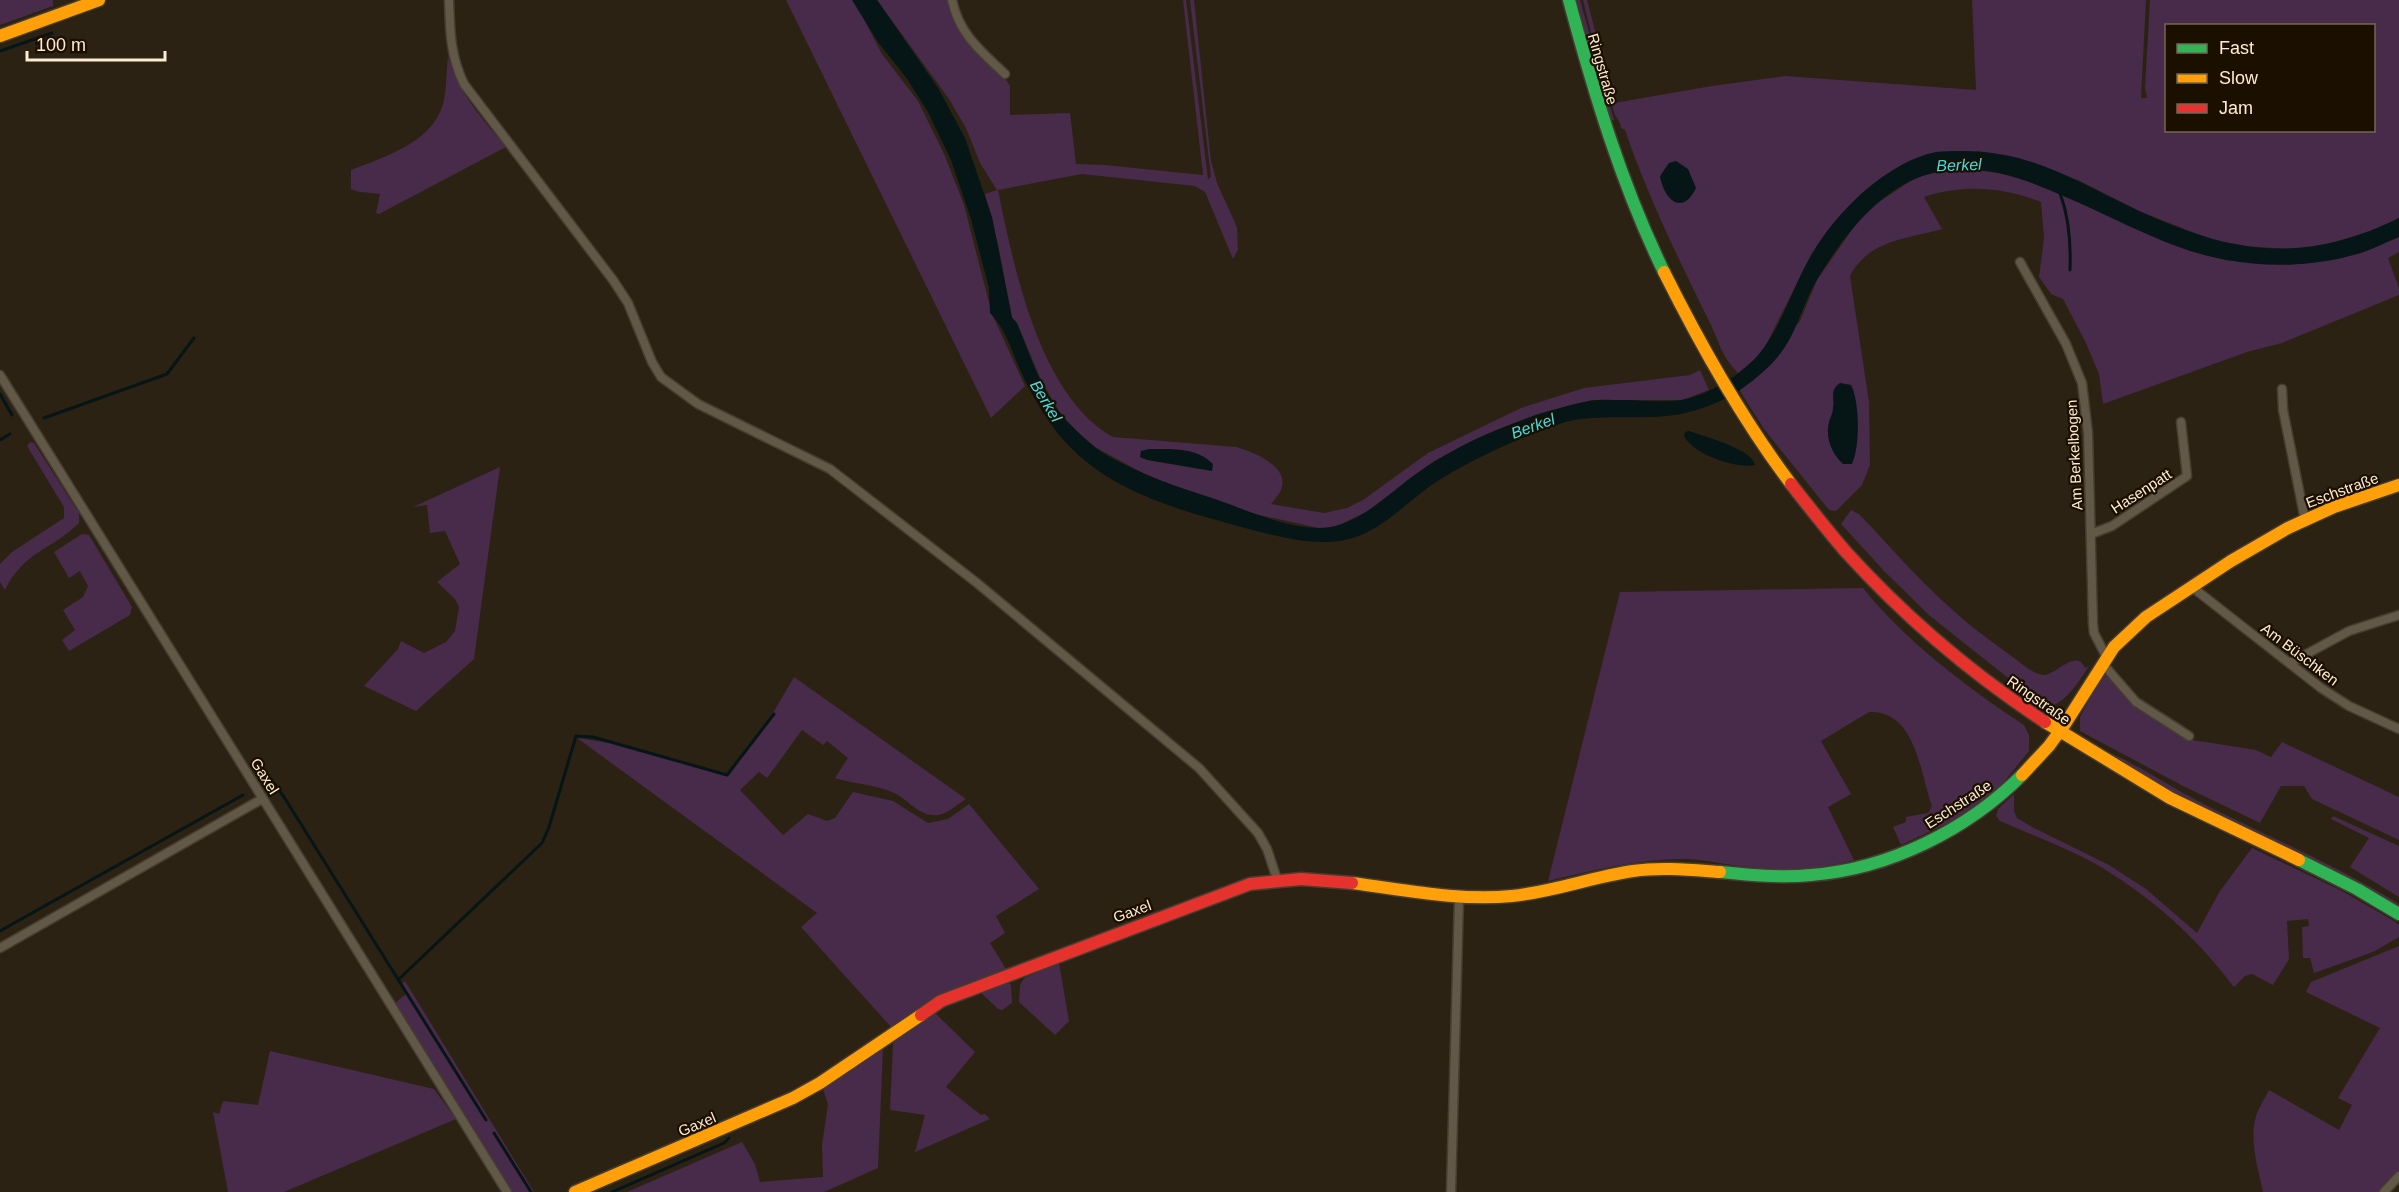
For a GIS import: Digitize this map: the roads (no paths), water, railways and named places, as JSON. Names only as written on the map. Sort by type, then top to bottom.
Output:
[{"type":"street","points":[[0,36],[99,0]]},
{"type":"street","points":[[449,0],[451,50],[464,84],[613,280],[628,303],[652,362],[661,377],[698,404],[830,469],[977,583],[1199,768],[1258,833],[1267,849],[1277,879]]},
{"type":"street","points":[[952,0],[955,16],[968,38],[1005,74]]},
{"type":"street","name":"Ringstraße","points":[[1570,3],[1595,99],[1609,140],[1667,281],[1712,366],[1757,437],[1814,514],[1878,586],[1946,649],[2059,732],[2183,805],[2339,879],[2399,914]]},
{"type":"street","name":"Am Berkelbogen","points":[[2020,262],[2066,344],[2082,383],[2088,433],[2094,633],[2105,661],[2136,702],[2189,736]]},
{"type":"street","name":"Gaxel","points":[[0,375],[507,1192]]},
{"type":"street","points":[[2282,388],[2283,410],[2305,520]]},
{"type":"street","name":"Hasenpatt","points":[[2091,534],[2112,526],[2187,476],[2181,422]]},
{"type":"street","name":"Eschstraße","points":[[1459,898],[1503,897],[1537,893],[1638,870],[1683,869],[1793,876],[1821,875],[1876,862],[1920,845],[1953,829],[1982,810],[2009,788],[2059,732],[2123,637],[2192,587],[2274,535],[2367,495],[2399,485]]},
{"type":"street","name":"Am Büschken","points":[[2192,587],[2321,688],[2349,706],[2399,729]]},
{"type":"street","points":[[2290,663],[2349,631],[2399,615]]},
{"type":"street","points":[[0,948],[262,799]]},
{"type":"street","name":"Gaxel","points":[[575,1192],[793,1098],[941,1001],[1221,894],[1277,879],[1332,882],[1459,898]]},
{"type":"street","points":[[1451,1192],[1459,898]]},
{"type":"street","points":[[2384,1192],[2399,1176]]},
{"type":"water","name":"Berkel","points":[[852,0],[877,0],[938,88],[965,138],[992,217],[1012,318],[1017,323],[1045,390],[1061,414],[1088,442],[1108,456],[1134,469],[1261,516],[1311,528],[1342,524],[1353,519],[1374,507],[1423,469],[1449,453],[1491,432],[1534,416],[1594,400],[1681,400],[1720,385],[1740,372],[1764,347],[1782,317],[1812,254],[1822,238],[1849,206],[1899,166],[1936,152],[1987,152],[2033,162],[2173,226],[2237,245],[2299,248],[2331,243],[2364,233],[2399,218],[2399,237],[2370,250],[2328,261],[2277,265],[2243,263],[2207,256],[2167,243],[2071,199],[2004,174],[1970,170],[1933,173],[1897,188],[1881,200],[1852,229],[1818,278],[1784,349],[1754,380],[1731,395],[1707,407],[1681,414],[1655,417],[1609,417],[1558,424],[1471,462],[1430,486],[1380,525],[1361,535],[1331,542],[1300,540],[1216,520],[1150,498],[1109,477],[1090,464],[1057,432],[1031,393],[1004,333],[990,313],[989,288],[971,219],[951,160],[928,112],[908,80],[878,42]]},
{"type":"water","points":[[1676,161],[1688,169],[1696,188],[1691,197],[1680,203],[1669,198],[1660,176],[1669,163]]},
{"type":"water","points":[[1840,383],[1851,385],[1856,402],[1858,436],[1852,464],[1843,464],[1839,460],[1829,440],[1828,428],[1833,410],[1833,392]]},
{"type":"water","points":[[1689,431],[1737,449],[1752,459],[1755,465],[1737,465],[1705,454],[1689,443],[1684,436],[1685,432]]},
{"type":"water","points":[[1149,449],[1183,450],[1199,454],[1213,464],[1212,471],[1140,457],[1141,451]]},
{"type":"waterway","points":[[0,51],[52,33]]},
{"type":"waterway","points":[[2060,193],[2069,231],[2070,270]]},
{"type":"waterway","points":[[44,418],[167,374],[194,338]]},
{"type":"waterway","points":[[0,394],[12,415]]},
{"type":"waterway","points":[[0,440],[10,434]]},
{"type":"waterway","points":[[398,980],[542,843],[549,827],[576,736],[593,737],[727,775],[774,714]]},
{"type":"waterway","points":[[271,779],[486,1120]]},
{"type":"waterway","points":[[0,931],[243,795]]},
{"type":"waterway","points":[[494,1133],[531,1192]]},
{"type":"waterway","points":[[612,1192],[724,1143],[729,1138]]}]
